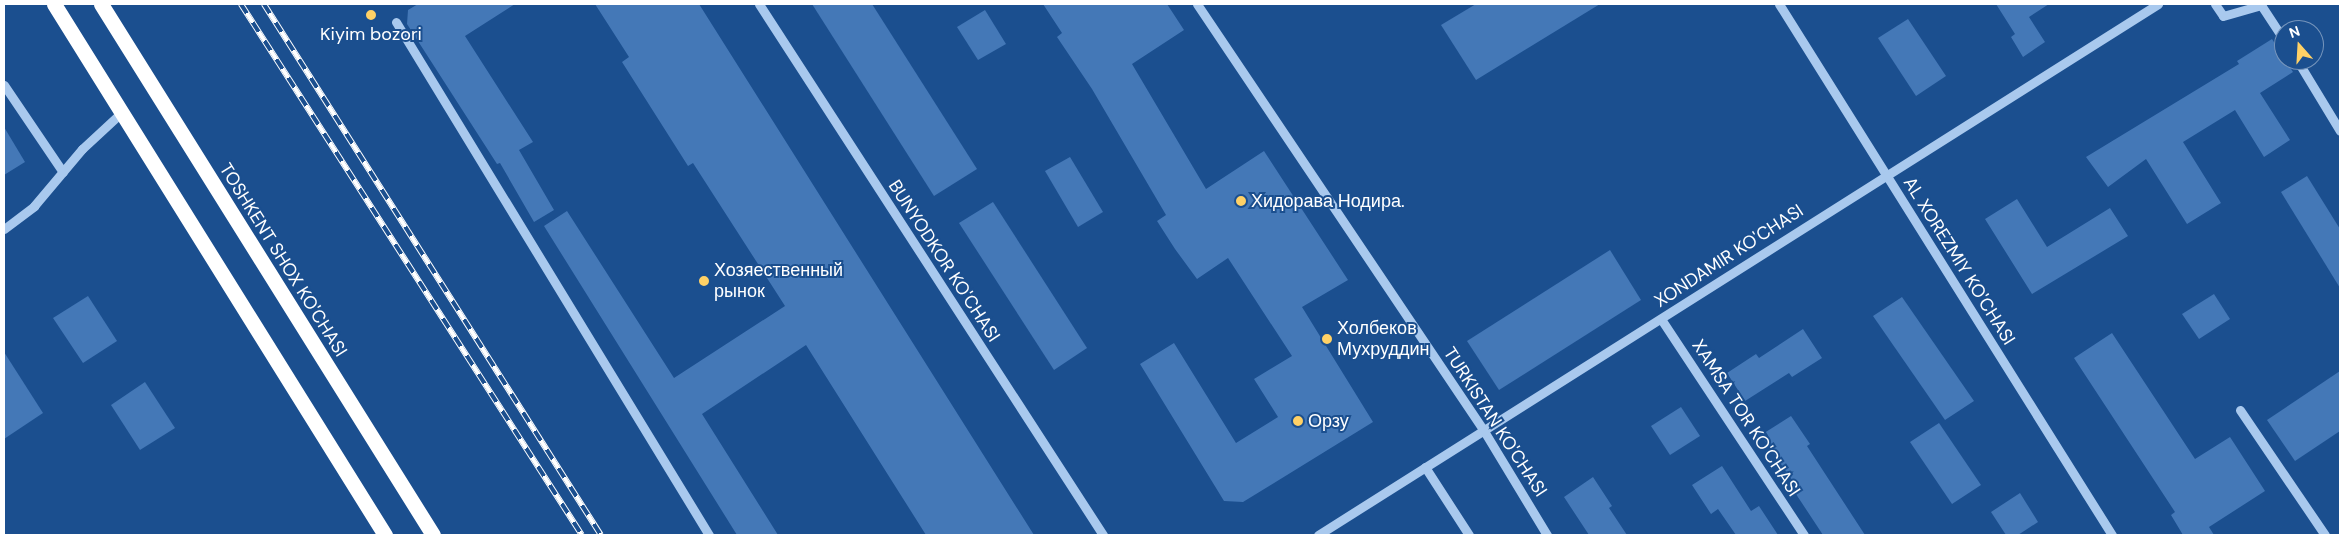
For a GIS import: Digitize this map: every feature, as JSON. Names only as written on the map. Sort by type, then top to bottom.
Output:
[{"type":"highway","points":[[54,4],[123,111],[385,535]]},
{"type":"highway","name":"TOSHKENT SHOX KO'CHASI","points":[[101,4],[434,535]]},
{"type":"street","name":"BUNYODKOR KO'CHASI","points":[[759,4],[1103,535]]},
{"type":"street","name":"TURKISTAN KO'CHASI","points":[[1197,4],[1484,431],[1547,535]]},
{"type":"street","name":"AL XOREZMIY KO'CHASI","points":[[1779,4],[2112,535]]},
{"type":"street","name":"XONDAMIR KO'CHASI","points":[[1318,535],[2158,4]]},
{"type":"street","points":[[2215,4],[2224,16],[2261,5],[2274,25]]},
{"type":"street","points":[[396,22],[710,535]]},
{"type":"street","points":[[2303,70],[2340,131]]},
{"type":"street","points":[[4,85],[63,172]]},
{"type":"street","points":[[4,229],[34,206],[63,172],[123,111]]},
{"type":"street","name":"XAMSA TOR KO'CHASI","points":[[1661,319],[1804,535]]},
{"type":"street","points":[[2240,410],[2325,535]]},
{"type":"street","points":[[1425,467],[1468,535]]},
{"type":"building","points":[[418,4],[515,4],[465,36],[533,142],[519,150],[554,210],[534,222],[500,163],[497,164],[407,24],[408,10]]},
{"type":"building","points":[[595,4],[699,4],[1034,535],[926,535],[806,345],[702,414],[778,535],[737,535],[544,226],[567,211],[674,378],[785,306],[693,163],[688,166],[622,62],[629,57]]},
{"type":"building","points":[[812,4],[872,4],[977,169],[934,196]]},
{"type":"building","points":[[1043,4],[1167,4],[1184,30],[1132,64],[1206,189],[1264,151],[1348,280],[1302,307],[1373,422],[1243,502],[1224,501],[1140,364],[1174,343],[1236,443],[1278,417],[1254,379],[1292,356],[1228,258],[1197,279],[1175,249],[1157,221],[1166,215],[1092,89],[1057,37],[1062,33]]},
{"type":"building","points":[[1476,4],[1600,4],[1476,80],[1441,25]]},
{"type":"building","points":[[1996,4],[2049,4],[2029,17],[2045,42],[2023,57],[2011,37],[2015,34]]},
{"type":"building","points":[[985,10],[1006,44],[978,60],[957,27]]},
{"type":"building","points":[[1908,19],[1946,76],[1916,96],[1878,38]]},
{"type":"building","points":[[2272,39],[2274,42],[2274,70],[2292,70],[2293,72],[2260,93],[2290,140],[2264,157],[2235,110],[2183,142],[2221,203],[2187,224],[2146,159],[2108,187],[2086,157],[2239,64],[2237,61]]},
{"type":"building","points":[[4,127],[25,162],[4,175]]},
{"type":"building","points":[[1070,157],[1103,212],[1078,227],[1045,171]]},
{"type":"building","points":[[2307,176],[2340,229],[2340,288],[2281,192]]},
{"type":"building","points":[[2017,199],[2047,247],[2110,208],[2128,236],[2032,294],[1985,219]]},
{"type":"building","points":[[993,202],[1087,348],[1054,370],[959,223]]},
{"type":"building","points":[[1610,250],[1641,300],[1499,390],[1467,341]]},
{"type":"building","points":[[2214,294],[2230,319],[2199,339],[2182,314]]},
{"type":"building","points":[[88,296],[117,341],[83,363],[53,318]]},
{"type":"building","points":[[1902,297],[1974,401],[1945,420],[1873,316]]},
{"type":"building","points":[[1803,329],[1822,358],[1792,377],[1789,373],[1745,401],[1727,373],[1756,354],[1759,358]]},
{"type":"building","points":[[2112,333],[2195,459],[2230,437],[2265,491],[2209,527],[2214,535],[2183,535],[2171,515],[2175,512],[2074,358]]},
{"type":"building","points":[[4,352],[43,413],[4,439]]},
{"type":"building","points":[[2340,371],[2340,431],[2295,461],[2267,420]]},
{"type":"building","points":[[145,382],[175,428],[140,450],[111,405]]},
{"type":"building","points":[[1681,407],[1700,436],[1670,455],[1651,426]]},
{"type":"building","points":[[1791,416],[1810,444],[1807,446],[1865,535],[1823,535],[1790,485],[1794,483],[1761,435]]},
{"type":"building","points":[[1939,423],[1981,485],[1952,504],[1910,442]]},
{"type":"building","points":[[1722,466],[1751,511],[1759,506],[1778,535],[1736,535],[1718,509],[1711,514],[1692,485]]},
{"type":"building","points":[[1593,477],[1612,506],[1609,508],[1627,535],[1589,535],[1564,497]]},
{"type":"building","points":[[2020,493],[2038,522],[2018,535],[2006,535],[1991,512]]},
{"type":"railway","points":[[241,4],[582,535]]},
{"type":"railway","points":[[264,4],[601,535]]},
{"type":"place","name":"Kiyim bozori","points":[[371,15]]},
{"type":"place","name":"Хидорава Нодира.","points":[[1241,201]]},
{"type":"place","name":"Хозяественный рынок","points":[[704,281]]},
{"type":"place","name":"Холбеков Мухруддин","points":[[1327,339]]},
{"type":"place","name":"Орзу","points":[[1298,421]]}]
